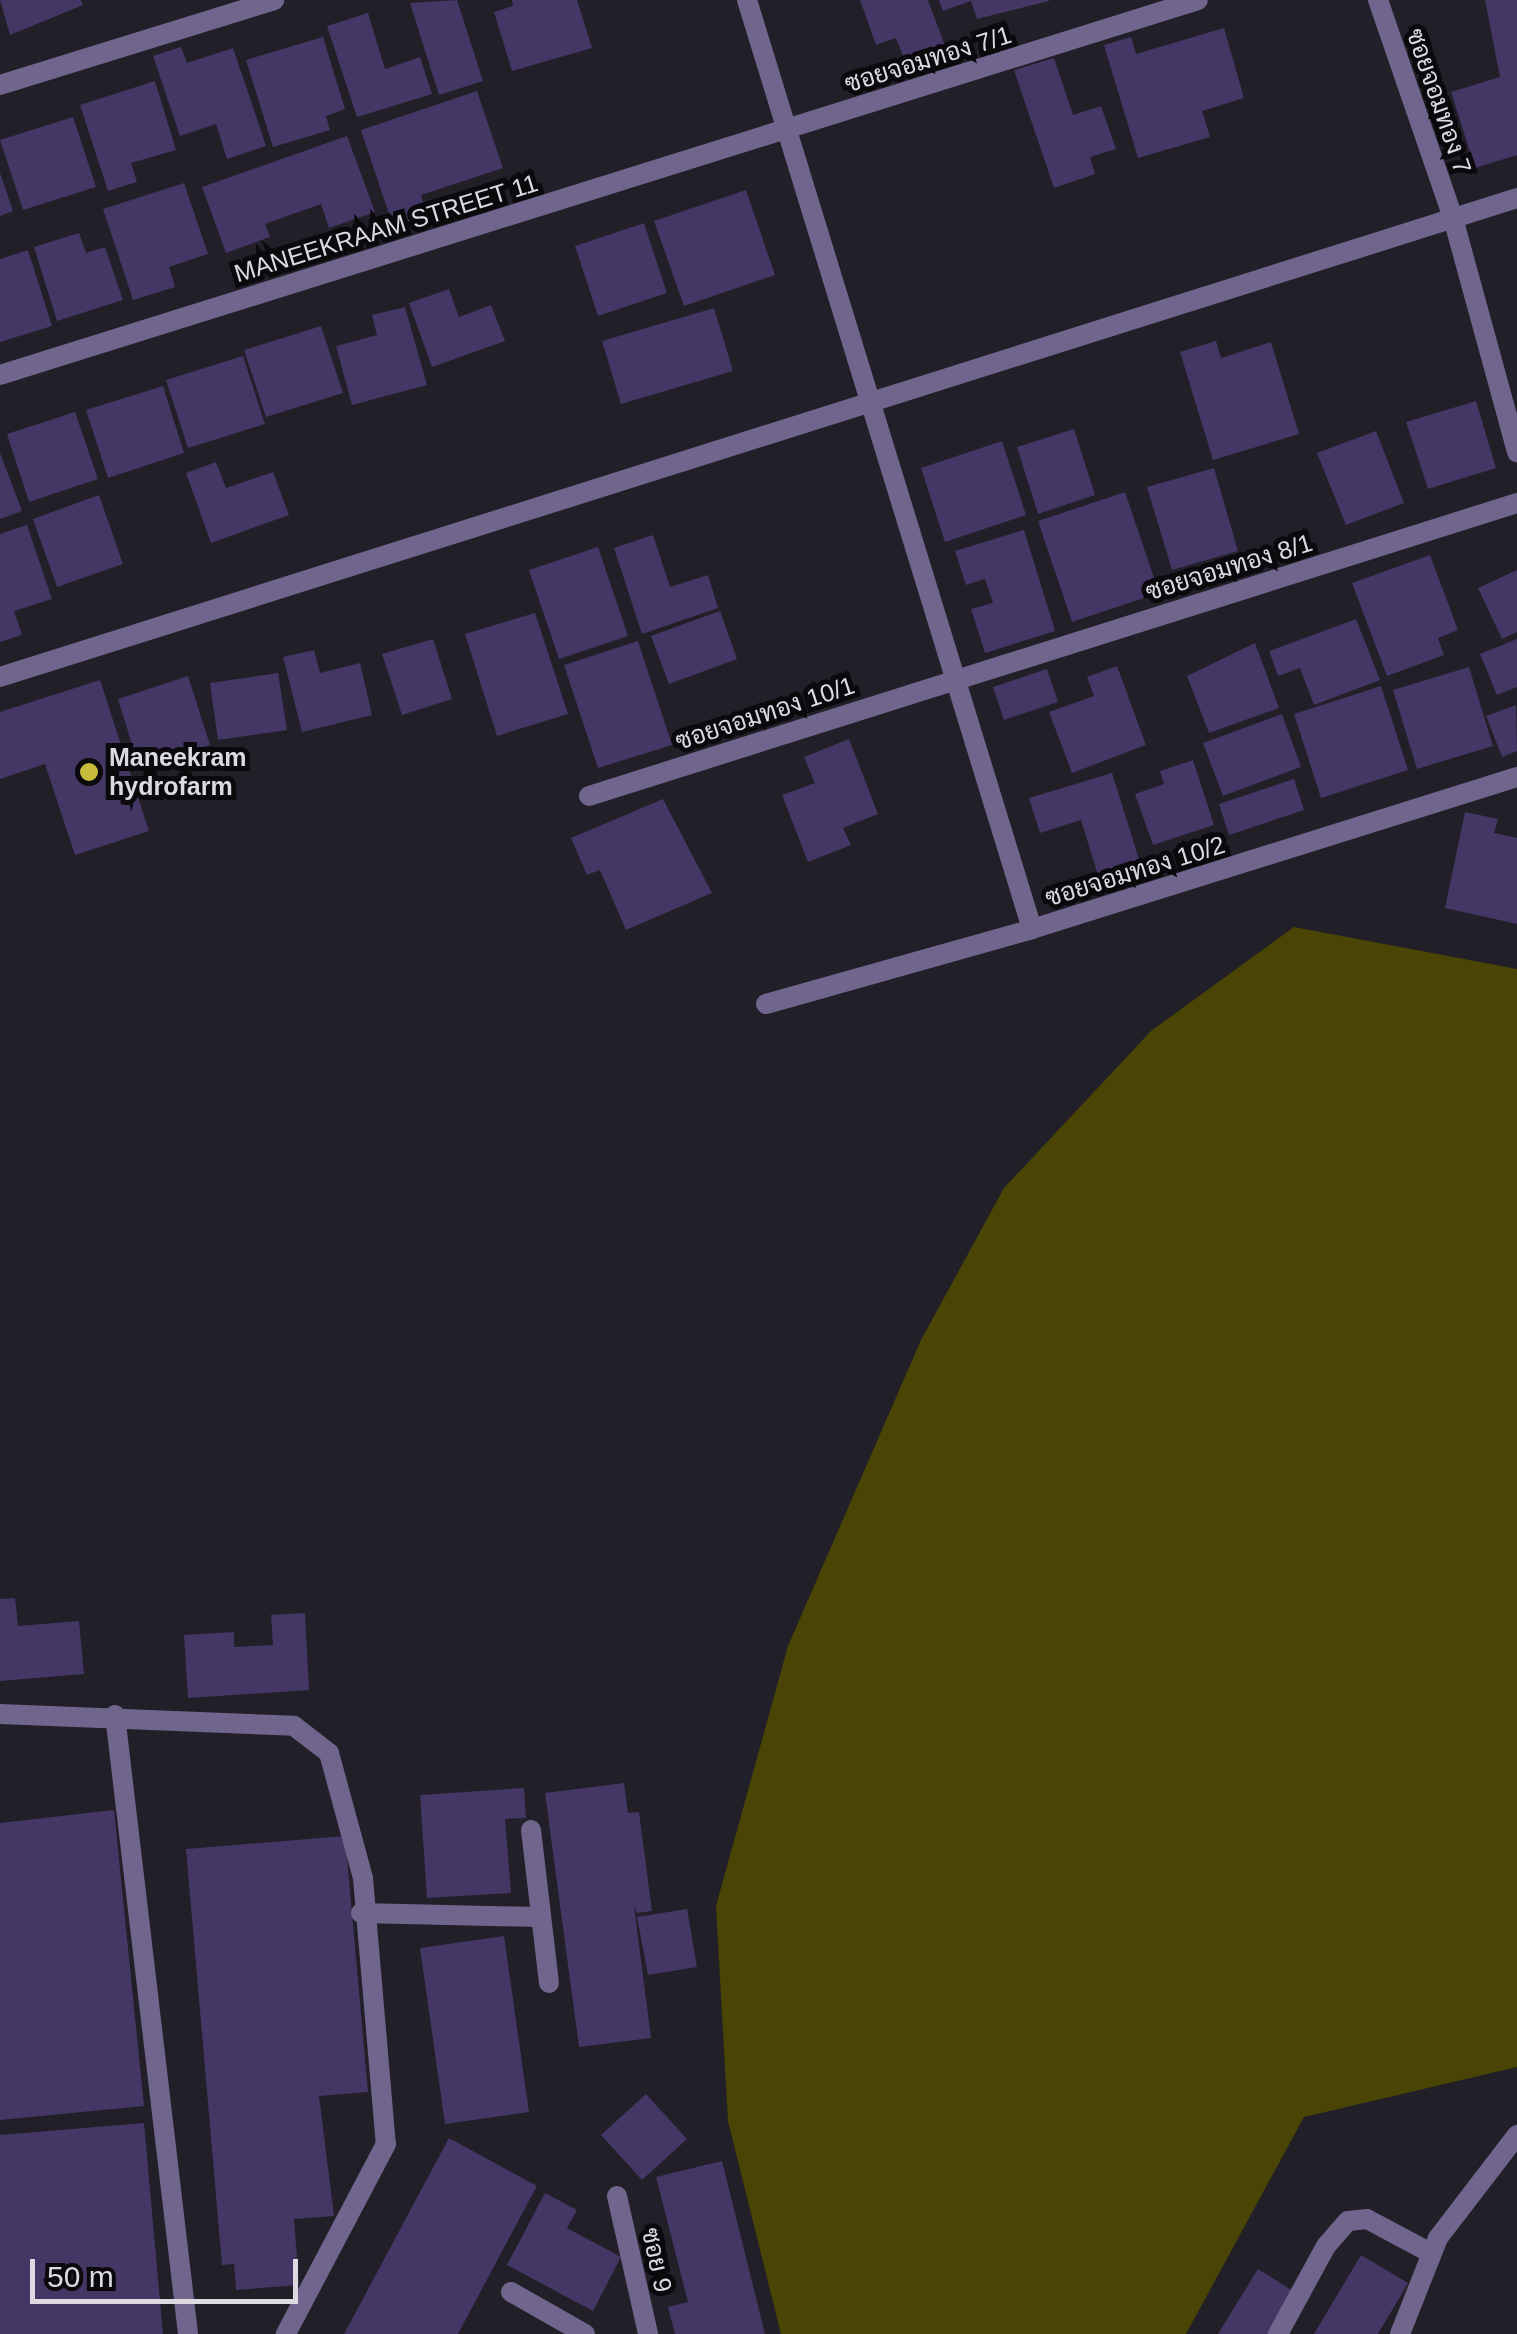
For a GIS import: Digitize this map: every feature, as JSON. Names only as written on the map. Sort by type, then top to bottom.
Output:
[{"type":"street","points":[[0,84],[274,0]]},
{"type":"street","points":[[747,0],[1032,929]]},
{"type":"street","name":"ซอยจอมทอง 7/1","points":[[787,129],[1198,0]]},
{"type":"street","name":"ซอยจอมทอง 7","points":[[1378,0],[1453,218],[1517,452]]},
{"type":"street","name":"MANEEKRAAM STREET 11","points":[[0,375],[787,129]]},
{"type":"street","points":[[0,677],[870,398],[1517,198]]},
{"type":"street","name":"ซอยจอมทอง 8/1","points":[[956,678],[1517,504]]},
{"type":"street","name":"ซอยจอมทอง 10/1","points":[[589,796],[956,678]]},
{"type":"street","name":"ซอยจอมทอง 10/2","points":[[766,1004],[1032,929],[1517,777]]},
{"type":"street","points":[[0,1714],[115,1715],[294,1726],[330,1753],[363,1878],[362,1913],[386,2144],[286,2334]]},
{"type":"street","points":[[115,1715],[188,2334]]},
{"type":"street","points":[[531,1830],[549,1984]]},
{"type":"street","points":[[362,1913],[540,1917]]},
{"type":"street","points":[[1400,2334],[1431,2253],[1481,2174],[1517,2134]]},
{"type":"street","name":"ซอย 9","points":[[618,2196],[648,2334]]},
{"type":"street","points":[[1278,2334],[1326,2246],[1348,2222],[1386,2226],[1431,2253]]},
{"type":"street","points":[[511,2292],[585,2334]]},
{"type":"shaded area","points":[[1294,927],[1517,969],[1517,2067],[1304,2117],[1186,2334],[781,2334],[728,2121],[716,1906],[788,1646],[921,1340],[1004,1188],[1151,1031]]},
{"type":"building","points":[[0,0],[81,0],[83,5],[10,35]]},
{"type":"building","points":[[457,0],[483,81],[439,95],[410,3]]},
{"type":"building","points":[[512,0],[577,0],[592,48],[512,71],[494,12],[513,6]]},
{"type":"building","points":[[860,0],[928,0],[945,46],[905,61],[896,38],[876,45]]},
{"type":"building","points":[[939,0],[1049,1],[977,19],[971,1],[943,11]]},
{"type":"building","points":[[1485,0],[1517,0],[1517,155],[1475,168],[1451,92],[1500,77]]},
{"type":"building","points":[[368,13],[385,69],[420,57],[432,94],[357,117],[327,26]]},
{"type":"building","points":[[1224,28],[1244,98],[1202,111],[1210,137],[1138,158],[1104,45],[1131,37],[1136,54]]},
{"type":"building","points":[[323,37],[345,109],[326,116],[330,130],[273,147],[246,60]]},
{"type":"building","points":[[181,47],[187,63],[233,48],[266,146],[227,159],[216,124],[180,136],[153,56]]},
{"type":"building","points":[[1054,58],[1073,115],[1101,106],[1116,149],[1090,157],[1095,174],[1054,188],[1014,70]]},
{"type":"building","points":[[155,81],[176,150],[131,163],[137,182],[108,191],[80,105]]},
{"type":"building","points":[[477,91],[503,168],[421,195],[428,217],[394,229],[361,130]]},
{"type":"building","points":[[73,117],[96,187],[23,210],[0,140]]},
{"type":"building","points":[[347,136],[375,212],[329,228],[321,204],[265,224],[270,237],[226,253],[202,187]]},
{"type":"building","points":[[0,173],[13,211],[0,216]]},
{"type":"building","points":[[184,183],[208,254],[169,267],[175,287],[133,300],[103,209]]},
{"type":"building","points":[[746,190],[775,275],[684,306],[654,221]]},
{"type":"building","points":[[644,223],[667,293],[598,316],[575,246]]},
{"type":"building","points":[[79,233],[86,253],[105,247],[123,300],[57,321],[34,247]]},
{"type":"building","points":[[28,250],[52,326],[0,342],[0,259]]},
{"type":"building","points":[[449,289],[459,317],[491,305],[505,341],[432,367],[409,303]]},
{"type":"building","points":[[405,307],[427,385],[352,405],[336,346],[377,335],[372,315]]},
{"type":"building","points":[[714,308],[733,371],[621,404],[602,341]]},
{"type":"building","points":[[321,326],[343,393],[266,417],[244,350]]},
{"type":"building","points":[[1216,341],[1221,358],[1271,342],[1299,434],[1213,460],[1180,352]]},
{"type":"building","points":[[243,356],[265,424],[188,448],[166,380]]},
{"type":"building","points":[[163,386],[184,453],[108,478],[86,410]]},
{"type":"building","points":[[1476,401],[1496,468],[1428,489],[1406,422]]},
{"type":"building","points":[[75,412],[98,479],[29,502],[7,434]]},
{"type":"building","points":[[1074,429],[1095,495],[1038,514],[1017,447]]},
{"type":"building","points":[[1376,431],[1404,503],[1346,525],[1317,453]]},
{"type":"building","points":[[1002,441],[1026,515],[945,542],[921,468]]},
{"type":"building","points":[[0,453],[22,511],[0,519]]},
{"type":"building","points":[[216,462],[226,488],[273,472],[289,515],[211,543],[186,473]]},
{"type":"building","points":[[1214,468],[1238,551],[1172,570],[1147,487]]},
{"type":"building","points":[[1125,492],[1159,593],[1072,622],[1038,521]]},
{"type":"building","points":[[99,495],[123,564],[57,587],[33,519]]},
{"type":"building","points":[[27,525],[52,599],[14,611],[22,635],[0,642],[0,534]]},
{"type":"building","points":[[1024,530],[1055,631],[985,653],[971,609],[993,603],[985,579],[966,585],[955,551]]},
{"type":"building","points":[[653,535],[670,587],[708,575],[718,608],[642,634],[614,548]]},
{"type":"building","points":[[598,547],[628,636],[559,659],[529,570]]},
{"type":"building","points":[[1430,555],[1458,630],[1438,638],[1444,655],[1387,676],[1352,583]]},
{"type":"building","points":[[1517,570],[1517,632],[1502,639],[1478,588]]},
{"type":"building","points":[[720,611],[737,659],[669,684],[651,636]]},
{"type":"building","points":[[535,613],[568,714],[497,736],[465,634]]},
{"type":"building","points":[[1356,619],[1380,680],[1314,705],[1300,668],[1278,676],[1269,651]]},
{"type":"building","points":[[433,639],[452,699],[402,715],[382,654]]},
{"type":"building","points":[[1517,639],[1517,687],[1497,695],[1480,654]]},
{"type":"building","points":[[638,641],[672,745],[598,768],[564,665]]},
{"type":"building","points":[[1255,643],[1279,708],[1209,733],[1187,676]]},
{"type":"building","points":[[314,650],[320,673],[360,663],[372,715],[302,732],[283,657]]},
{"type":"building","points":[[1117,666],[1146,745],[1072,773],[1049,712],[1094,696],[1087,677]]},
{"type":"building","points":[[1469,667],[1493,746],[1417,769],[1393,690]]},
{"type":"building","points":[[1047,669],[1058,702],[1004,720],[993,687]]},
{"type":"building","points":[[278,673],[287,730],[218,740],[210,683]]},
{"type":"building","points":[[188,676],[210,745],[139,767],[118,699]]},
{"type":"building","name":"Maneekram hydrofarm","points":[[100,680],[149,831],[75,855],[45,764],[0,779],[0,712]]},
{"type":"building","points":[[1381,686],[1408,770],[1321,798],[1294,714]]},
{"type":"building","points":[[1516,705],[1517,751],[1502,757],[1486,716]]},
{"type":"building","points":[[1282,714],[1301,767],[1223,796],[1203,743]]},
{"type":"building","points":[[849,739],[878,814],[843,828],[851,845],[808,862],[782,795],[815,783],[804,757]]},
{"type":"building","points":[[1193,760],[1214,825],[1153,845],[1135,794],[1164,784],[1160,771]]},
{"type":"building","points":[[1112,773],[1142,869],[1100,882],[1081,820],[1040,833],[1029,798]]},
{"type":"building","points":[[1294,779],[1304,810],[1229,835],[1219,804]]},
{"type":"building","points":[[663,799],[712,893],[626,930],[600,870],[587,875],[571,838]]},
{"type":"building","points":[[1465,812],[1498,819],[1494,833],[1517,838],[1517,924],[1445,908]]},
{"type":"building","points":[[15,1598],[18,1626],[79,1621],[84,1674],[0,1681],[0,1599]]},
{"type":"building","points":[[305,1613],[309,1690],[188,1698],[184,1635],[234,1632],[234,1647],[273,1645],[271,1615]]},
{"type":"building","points":[[624,1783],[628,1813],[639,1812],[652,1911],[637,1913],[634,1906],[651,2038],[579,2047],[545,1793]]},
{"type":"building","points":[[524,1788],[526,1818],[505,1819],[511,1893],[427,1898],[420,1795]]},
{"type":"building","points":[[114,1810],[144,2106],[0,2120],[0,1823]]},
{"type":"building","points":[[345,1836],[368,2092],[319,2096],[334,2216],[294,2219],[299,2285],[236,2290],[234,2264],[222,2265],[186,1849]]},
{"type":"building","points":[[687,1909],[697,1967],[648,1975],[637,1917]]},
{"type":"building","points":[[504,1936],[529,2112],[445,2124],[420,1948]]},
{"type":"building","points":[[646,2094],[687,2139],[642,2180],[601,2135]]},
{"type":"building","points":[[144,2123],[163,2334],[0,2334],[0,2135]]},
{"type":"building","points":[[449,2138],[537,2186],[458,2334],[344,2334]]},
{"type":"building","points":[[722,2161],[765,2334],[675,2334],[668,2307],[688,2302],[656,2177]]},
{"type":"building","points":[[545,2193],[577,2210],[567,2228],[621,2257],[593,2311],[507,2265]]},
{"type":"building","points":[[1361,2255],[1408,2283],[1378,2334],[1314,2334]]},
{"type":"building","points":[[1258,2269],[1296,2293],[1271,2334],[1218,2334]]},
{"type":"place","name":"Maneekram hydrofarm","points":[[89,772]]}]
